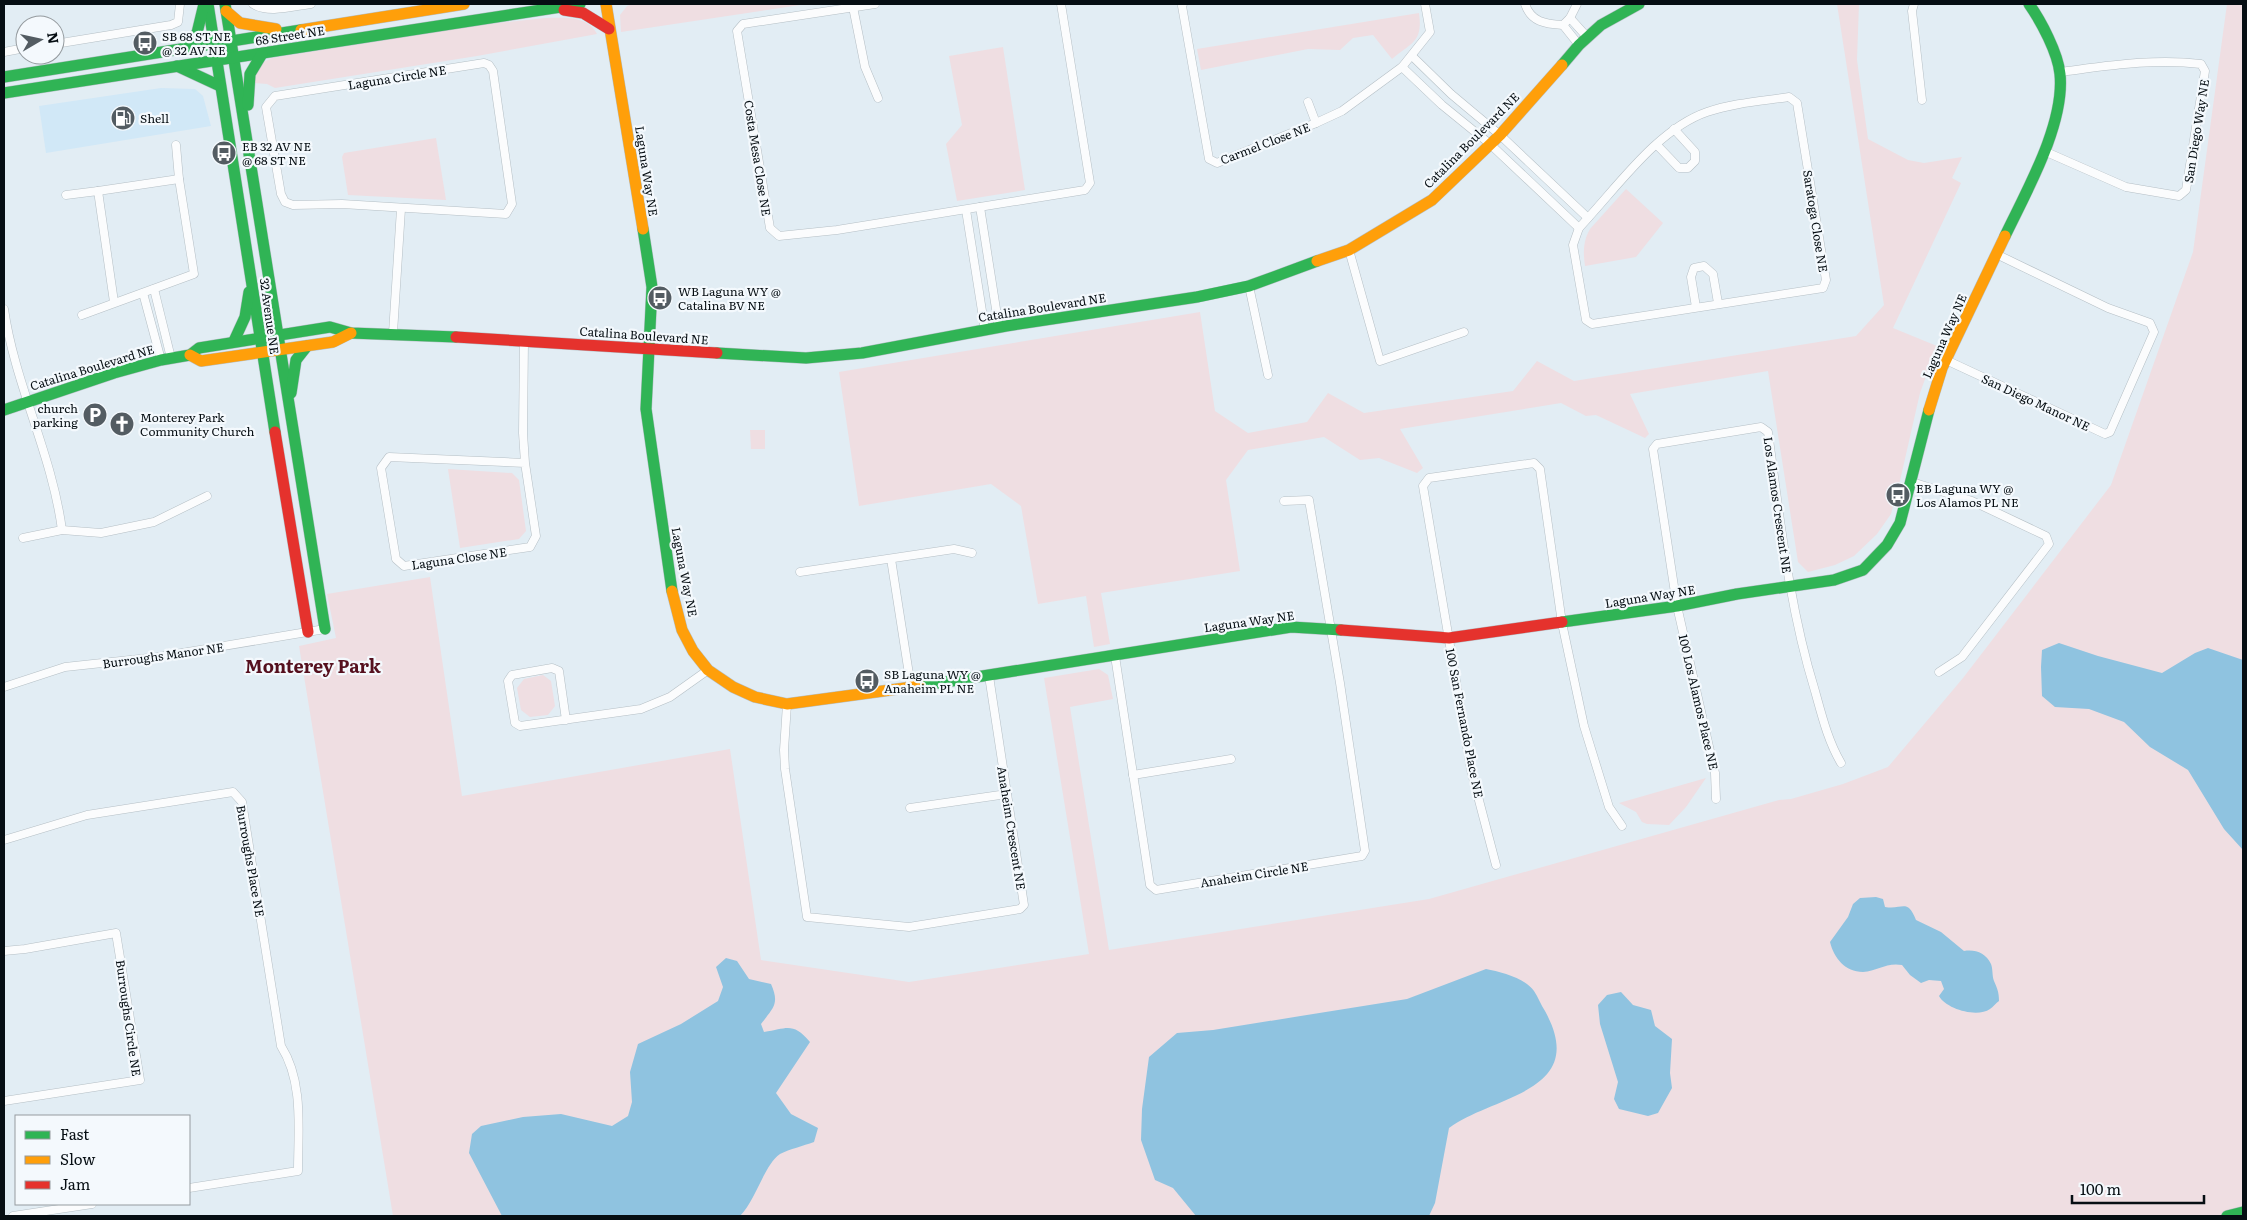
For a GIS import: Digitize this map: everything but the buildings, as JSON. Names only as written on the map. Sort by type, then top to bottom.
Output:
[{"type":"main road","name":"32 Avenue NE","points":[[206,4],[217,61],[308,632]]},
{"type":"main road","points":[[184,48],[197,33],[206,4]]},
{"type":"main road","name":"68 Street NE","points":[[4,77],[464,4]]},
{"type":"main road","name":"68 Street NE","points":[[4,93],[580,4]]},
{"type":"main road","name":"Laguna Way NE","points":[[606,4],[652,287],[646,409],[674,604],[682,630],[693,652],[708,670],[733,687],[755,697],[787,704],[989,676],[1291,627],[1449,638],[1677,606],[1737,594],[1834,580],[1863,570],[1887,545],[1900,523],[1912,482],[1930,405],[1946,360],[2053,130],[2060,100],[2060,72],[2043,25],[2029,4]]},
{"type":"main road","name":"Catalina Boulevard NE","points":[[4,410],[114,373],[166,359],[190,355],[199,348],[330,327],[351,333],[393,333],[648,350],[806,358],[862,353],[985,330],[1197,297],[1249,286],[1349,250],[1432,200],[1500,135],[1583,42],[1601,26],[1639,4]]},
{"type":"main road","name":"32 Avenue NE","points":[[226,8],[325,628]]},
{"type":"main road","points":[[226,8],[240,23],[292,30]]},
{"type":"main road","points":[[551,8],[583,13],[609,29]]},
{"type":"main road","points":[[247,131],[250,74],[262,54]]},
{"type":"main road","points":[[176,66],[220,86]]},
{"type":"main road","points":[[234,341],[247,308],[249,265]]},
{"type":"main road","name":"Catalina Boulevard NE","points":[[190,355],[201,361],[333,342],[351,333]]},
{"type":"main road","points":[[290,414],[292,374],[296,360],[307,346]]},
{"type":"main road","points":[[2228,1216],[2243,1212]]},
{"type":"street","points":[[65,42],[171,25],[178,22],[180,4]]},
{"type":"street","points":[[253,4],[264,8],[311,4]]},
{"type":"street","name":"Costa Mesa Close NE","points":[[875,4],[743,24],[737,32],[770,228],[780,236],[837,230],[1085,190],[1090,183],[1061,4]]},
{"type":"street","name":"Carmel Close NE","points":[[1183,4],[1209,159],[1217,163],[1342,111],[1402,67],[1430,32],[1425,4]]},
{"type":"street","points":[[1525,4],[1528,14],[1544,24],[1563,25],[1583,42]]},
{"type":"street","points":[[1563,25],[1570,18],[1576,4]]},
{"type":"street","points":[[1914,4],[1912,11],[1922,100]]},
{"type":"street","points":[[853,7],[865,67],[878,98]]},
{"type":"street","points":[[1570,18],[1583,42]]},
{"type":"street","points":[[1412,56],[1588,218]]},
{"type":"street","name":"San Diego Way NE","points":[[2044,151],[2126,188],[2179,196],[2186,190],[2206,71],[2201,64],[2176,60],[2152,61],[2060,72]]},
{"type":"street","name":"Laguna Circle NE","points":[[484,63],[489,65],[493,71],[512,204],[506,214],[401,209],[342,204],[293,205],[285,202],[281,194],[266,107],[275,96],[484,63]]},
{"type":"street","points":[[1402,67],[1442,105],[1490,144],[1579,228]]},
{"type":"street","name":"Saratoga Close NE","points":[[1789,97],[1797,103],[1826,280],[1823,288],[1592,324],[1586,320],[1573,245],[1579,228],[1674,129],[1706,112],[1730,106],[1789,97]]},
{"type":"street","points":[[1308,102],[1316,123]]},
{"type":"street","points":[[1657,145],[1679,168],[1688,168],[1695,161],[1695,152],[1674,129]]},
{"type":"street","points":[[82,315],[194,274],[179,180],[176,145]]},
{"type":"street","points":[[66,195],[179,180]]},
{"type":"street","points":[[98,191],[114,302]]},
{"type":"street","points":[[980,208],[999,328]]},
{"type":"street","points":[[393,333],[401,209]]},
{"type":"street","points":[[966,210],[985,330]]},
{"type":"street","points":[[1349,250],[1380,361],[1464,332]]},
{"type":"street","name":"San Diego Manor NE","points":[[1946,360],[2105,434],[2110,432],[2154,332],[2150,323],[2108,308],[1996,254]]},
{"type":"street","points":[[1696,307],[1691,277],[1694,268],[1704,266],[1712,274],[1718,303]]},
{"type":"street","points":[[1249,286],[1268,375]]},
{"type":"street","points":[[154,289],[166,359]]},
{"type":"street","points":[[143,293],[166,359]]},
{"type":"street","points":[[4,309],[14,362],[58,497],[62,530]]},
{"type":"street","name":"Laguna Close NE","points":[[524,341],[522,404],[525,463],[536,536],[530,548],[404,566],[396,559],[381,468],[389,457],[525,463]]},
{"type":"street","name":"Los Alamos Crescent NE","points":[[1677,606],[1653,449],[1657,444],[1761,426],[1768,432],[1790,587]]},
{"type":"street","name":"100 San Fernando Place NE","points":[[1496,865],[1471,770],[1422,486],[1429,478],[1534,463],[1540,468],[1562,623]]},
{"type":"street","points":[[1912,482],[1972,501],[2046,536],[2049,544],[1962,656],[1939,672]]},
{"type":"street","points":[[23,538],[62,530],[101,533],[154,522],[207,496]]},
{"type":"street","points":[[1284,501],[1309,500],[1331,630]]},
{"type":"street","points":[[800,572],[954,550],[972,554]]},
{"type":"street","points":[[891,559],[911,687]]},
{"type":"street","points":[[1790,587],[1803,653],[1831,746],[1841,763]]},
{"type":"street","name":"100 Los Alamos Place NE","points":[[1677,606],[1716,773],[1716,799]]},
{"type":"street","points":[[1562,623],[1584,726],[1601,787],[1608,807],[1622,826]]},
{"type":"street","name":"Burroughs Manor NE","points":[[4,687],[65,667],[158,657],[325,628]]},
{"type":"street","name":"Anaheim Circle NE","points":[[1115,656],[1150,885],[1156,890],[1362,856],[1365,851],[1331,630]]},
{"type":"street","points":[[566,720],[559,672],[552,668],[512,674],[508,681],[514,723],[520,726],[566,720],[641,709],[670,697],[708,670]]},
{"type":"street","name":"Anaheim Crescent NE","points":[[787,704],[784,750],[785,769],[807,917],[909,927],[1020,910],[1024,905],[989,676]]},
{"type":"street","points":[[1133,775],[1231,759]]},
{"type":"street","name":"Burroughs Place NE","points":[[4,840],[87,815],[233,792],[242,802],[281,1046],[290,1060],[297,1091],[298,1171],[190,1188]]},
{"type":"street","points":[[910,808],[1006,794]]},
{"type":"street","name":"Burroughs Circle NE","points":[[4,951],[25,950],[116,933],[140,1080],[4,1101]]},
{"type":"street","points":[[13,1216],[85,1205]]},
{"type":"shaded area","points":[[633,4],[807,4],[621,32],[620,15],[627,6]]},
{"type":"shaded area","points":[[1837,4],[1859,4],[1857,60],[1868,139],[1908,160],[1924,163],[1962,157],[1952,178],[1961,183],[1893,328],[1937,346],[1920,393],[1891,514],[1877,534],[1854,556],[1835,565],[1808,572],[1798,562],[1768,371],[1630,394],[1649,434],[1645,438],[1596,415],[1586,416],[1561,403],[1400,429],[1423,468],[1417,473],[1379,458],[1360,460],[1324,437],[1248,450],[1226,480],[1240,571],[1101,593],[1110,644],[1094,647],[1086,596],[1038,604],[1021,506],[991,484],[859,506],[839,372],[1200,312],[1215,411],[1248,433],[1307,422],[1328,393],[1364,413],[1513,391],[1537,361],[1574,381],[1856,336],[1884,305]]},
{"type":"shaded area","points":[[2227,4],[2243,4],[2243,1216],[393,1216],[299,646],[336,638],[327,594],[430,577],[462,796],[730,749],[761,960],[909,982],[1089,954],[1044,678],[1099,669],[1108,675],[1113,699],[1070,707],[1109,950],[1429,899],[1779,800],[1791,799],[1843,784],[1888,767],[1963,678],[2111,485],[2193,252]]},
{"type":"shaded area","points":[[1419,13],[1419,30],[1415,41],[1392,59],[1373,35],[1353,38],[1340,50],[1308,49],[1201,70],[1197,49]]},
{"type":"shaded area","points":[[545,18],[567,18],[581,21],[587,23],[597,34],[477,56],[275,88],[267,84],[253,83],[258,68],[272,58],[479,25]]},
{"type":"shaded area","points":[[1003,47],[1025,190],[957,201],[946,144],[962,125],[949,56]]},
{"type":"shaded area","points":[[161,88],[195,89],[203,96],[211,126],[46,153],[39,106]]},
{"type":"shaded area","points":[[436,138],[446,200],[348,195],[342,157],[344,153]]},
{"type":"shaded area","points":[[1626,189],[1663,223],[1636,257],[1585,266],[1584,247],[1590,229]]},
{"type":"shaded area","points":[[750,430],[765,430],[765,449],[751,449]]},
{"type":"shaded area","points":[[448,469],[512,473],[519,480],[526,531],[519,539],[460,548]]},
{"type":"shaded area","points":[[543,675],[551,681],[555,706],[548,715],[530,717],[521,710],[517,688],[524,679]]},
{"type":"shaded area","points":[[1706,778],[1686,807],[1669,825],[1642,822],[1636,812],[1619,803]]},
{"type":"water","points":[[2059,643],[2098,656],[2162,673],[2195,653],[2208,648],[2243,660],[2243,850],[2224,829],[2188,770],[2150,747],[2124,722],[2089,709],[2055,707],[2042,696],[2042,650]]},
{"type":"water","points":[[1876,897],[1883,899],[1885,907],[1907,907],[1913,913],[1916,920],[1941,932],[1964,951],[1976,951],[1986,957],[1992,966],[1993,979],[1998,990],[1999,1001],[1984,1012],[1962,1011],[1948,1005],[1939,996],[1944,989],[1941,981],[1929,980],[1921,983],[1910,975],[1902,965],[1897,964],[1863,972],[1851,970],[1841,963],[1837,959],[1830,942],[1848,917],[1853,904],[1860,898]]},
{"type":"water","points":[[726,958],[737,961],[749,979],[771,984],[775,1001],[772,1010],[761,1024],[764,1032],[790,1028],[799,1031],[810,1042],[776,1093],[791,1114],[818,1128],[814,1142],[784,1152],[774,1159],[751,1201],[740,1216],[502,1216],[469,1153],[472,1134],[481,1126],[523,1117],[561,1114],[612,1126],[628,1116],[632,1102],[630,1072],[638,1044],[681,1024],[718,1001],[723,987],[716,967]]},
{"type":"water","points":[[1486,969],[1519,979],[1534,991],[1556,1038],[1555,1059],[1546,1075],[1530,1088],[1449,1128],[1435,1203],[1429,1216],[1196,1216],[1173,1188],[1155,1180],[1141,1140],[1142,1109],[1149,1057],[1177,1033],[1213,1030],[1407,999]]},
{"type":"water","points":[[1621,992],[1633,1005],[1651,1010],[1655,1026],[1672,1039],[1670,1073],[1672,1088],[1658,1113],[1648,1116],[1619,1109],[1614,1099],[1618,1082],[1600,1024],[1598,1005],[1607,995]]},
{"type":"traffic: fast","points":[[184,48],[197,33],[204,4]]},
{"type":"traffic: fast","points":[[208,4],[275,432]]},
{"type":"traffic: fast","points":[[225,4],[325,629]]},
{"type":"traffic: fast","points":[[4,93],[580,4]]},
{"type":"traffic: fast","points":[[1562,65],[1579,45],[1601,25],[1639,4]]},
{"type":"traffic: fast","points":[[2005,236],[2043,156],[2057,114],[2060,93],[2060,74],[2056,57],[2044,28],[2029,4]]},
{"type":"traffic: fast","points":[[4,77],[301,30]]},
{"type":"traffic: fast","points":[[248,105],[250,74],[262,54]]},
{"type":"traffic: fast","points":[[177,66],[220,86]]},
{"type":"traffic: fast","points":[[643,229],[652,287],[646,409],[672,591]]},
{"type":"traffic: fast","points":[[717,353],[806,358],[862,353],[1006,326],[1197,297],[1249,286],[1317,261]]},
{"type":"traffic: fast","points":[[234,341],[245,317],[249,292]]},
{"type":"traffic: fast","points":[[4,410],[114,373],[161,360],[190,355],[199,348],[330,327],[351,333],[456,337]]},
{"type":"traffic: fast","points":[[291,393],[296,360],[307,346]]},
{"type":"traffic: fast","points":[[1562,622],[1677,606],[1737,594],[1834,580],[1863,570],[1887,545],[1900,523],[1929,410]]},
{"type":"traffic: fast","points":[[920,686],[1291,627],[1341,630]]},
{"type":"traffic: fast","points":[[2227,1216],[2243,1212]]},
{"type":"traffic: slow","points":[[301,30],[464,4]]},
{"type":"traffic: slow","points":[[606,4],[643,229]]},
{"type":"traffic: slow","points":[[226,11],[240,23],[276,29]]},
{"type":"traffic: slow","points":[[1317,261],[1349,250],[1432,200],[1500,135],[1562,65]]},
{"type":"traffic: slow","points":[[1929,410],[1942,368],[2005,236]]},
{"type":"traffic: slow","points":[[190,355],[201,361],[333,342],[351,333]]},
{"type":"traffic: slow","points":[[672,591],[682,630],[693,651],[708,670],[733,687],[755,697],[787,704],[920,686]]},
{"type":"traffic: jam","points":[[564,10],[583,13],[609,29]]},
{"type":"traffic: jam","points":[[456,337],[717,353]]},
{"type":"traffic: jam","points":[[275,432],[308,632]]},
{"type":"traffic: jam","points":[[1341,630],[1449,638],[1562,622]]},
{"type":"place","name":"SB 68 ST NE @ 32 AV NE","points":[[145,43]]},
{"type":"place","name":"Shell","points":[[123,118]]},
{"type":"place","name":"EB 32 AV NE @ 68 ST NE","points":[[224,153]]},
{"type":"place","name":"WB Laguna WY @ Catalina BV NE","points":[[660,298]]},
{"type":"place","name":"church parking","points":[[95,415]]},
{"type":"place","name":"Monterey Park Community Church","points":[[122,424]]},
{"type":"place","name":"EB Laguna WY @ Los Alamos PL NE","points":[[1898,495]]},
{"type":"place","name":"SB Laguna WY @ Anaheim PL NE","points":[[867,681]]},
{"type":"district","name":"Monterey Park","points":[[313,665]]}]
